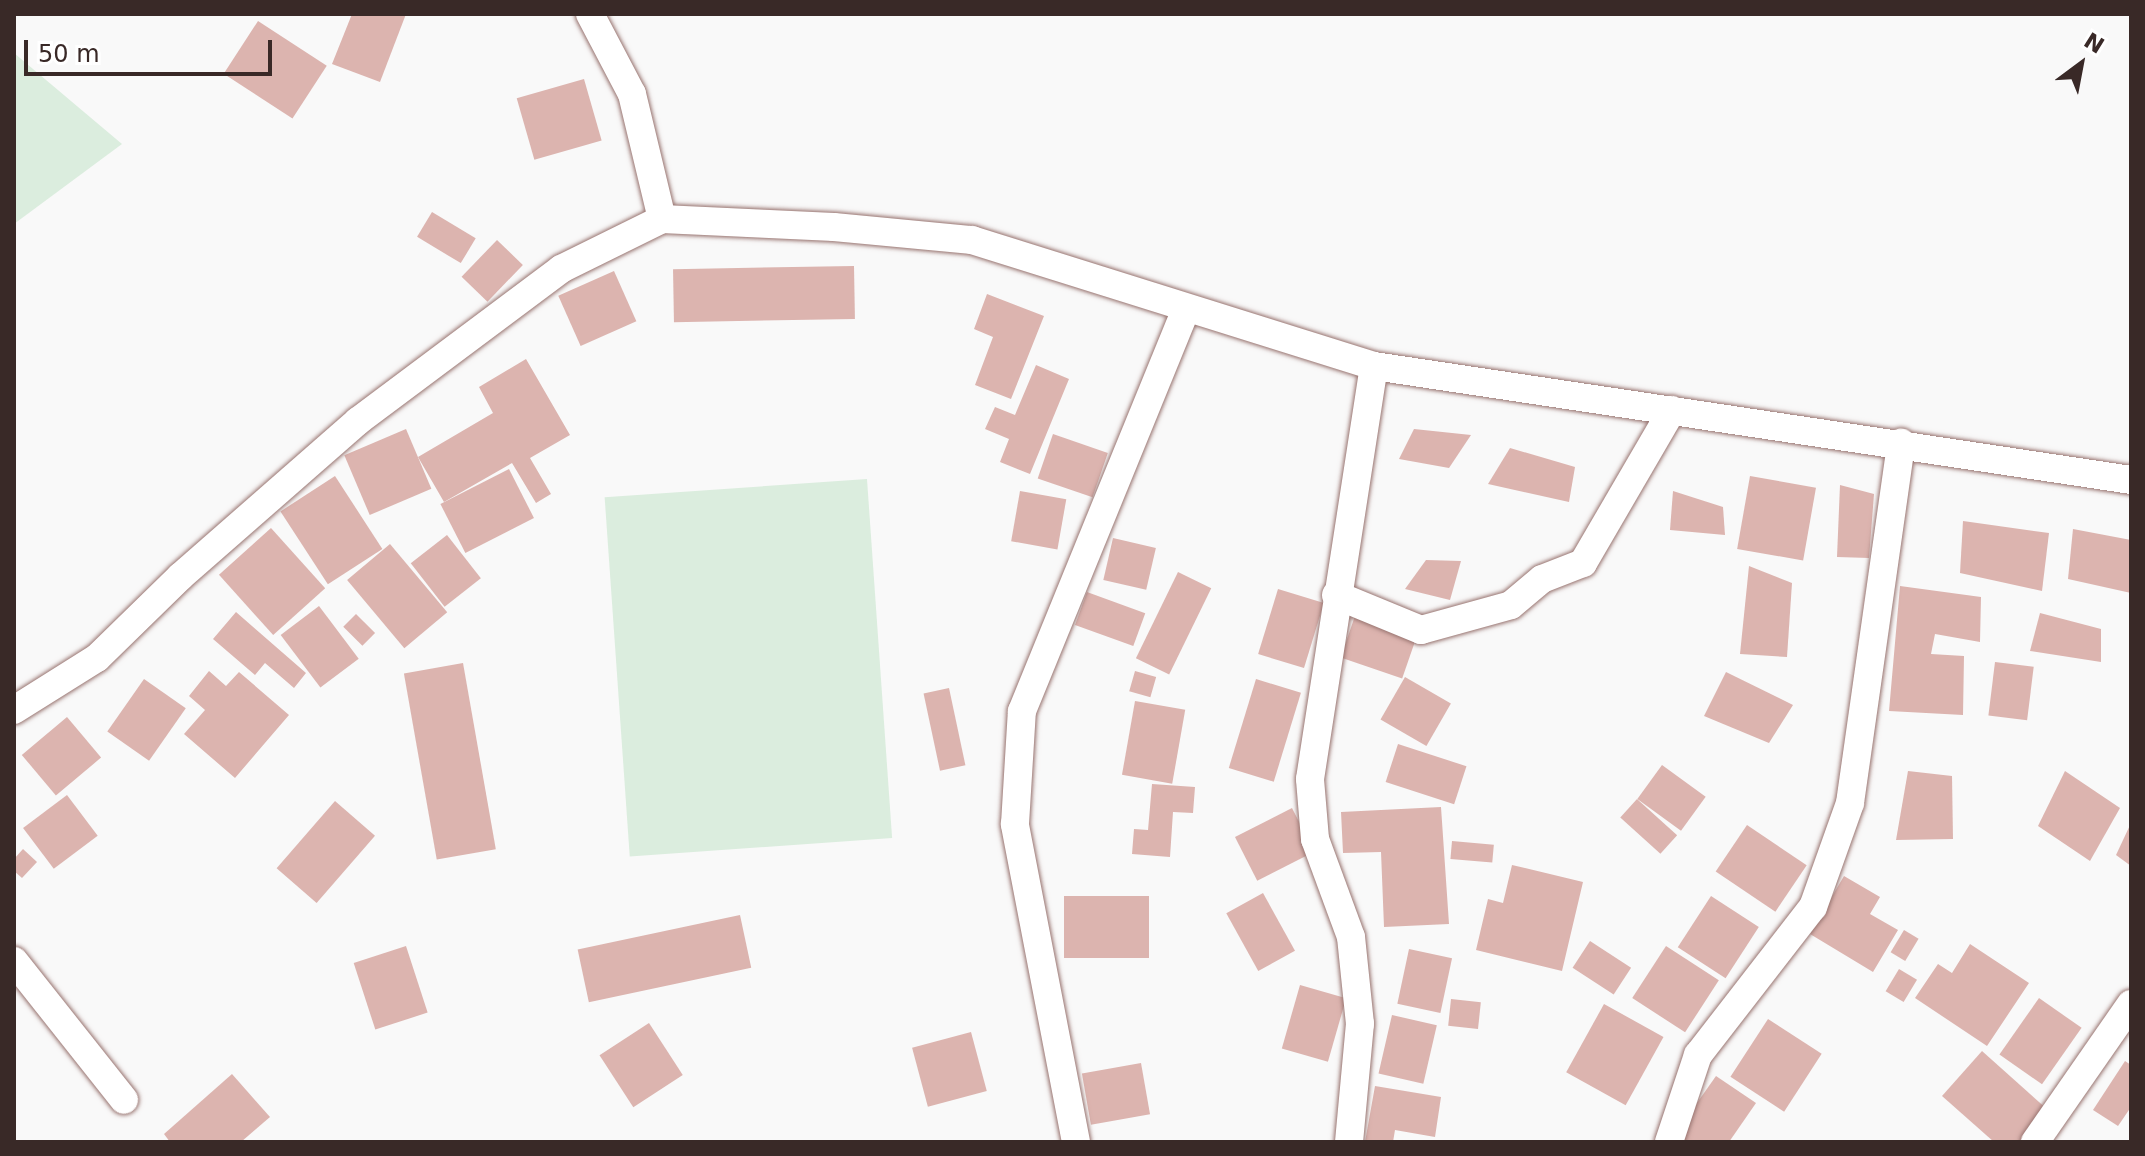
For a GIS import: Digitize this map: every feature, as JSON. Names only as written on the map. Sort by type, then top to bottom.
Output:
[{"type":"street","points":[[590,14],[632,94],[662,219]]},
{"type":"street","points":[[14,710],[97,658],[181,576],[371,411],[561,269],[662,219],[834,227],[972,240],[1185,311],[1374,366],[2131,480]]},
{"type":"street","points":[[1076,1142],[1015,824],[1022,711],[1185,311]]},
{"type":"street","points":[[1349,1142],[1360,1024],[1351,937],[1315,839],[1310,779],[1336,595],[1374,366]]},
{"type":"street","points":[[1336,595],[1421,630],[1511,605],[1542,579],[1583,563],[1672,410]]},
{"type":"street","points":[[1669,1142],[1698,1055],[1813,907],[1850,803],[1901,443]]},
{"type":"street","points":[[14,961],[124,1100]]},
{"type":"street","points":[[2035,1142],[2131,1004]]},
{"type":"green space","points":[[14,53],[122,144],[14,224]]},
{"type":"green space","points":[[867,479],[892,838],[630,856],[605,497]]},
{"type":"building","points":[[352,14],[406,14],[380,82],[332,64]]},
{"type":"building","points":[[258,21],[327,66],[292,118],[224,74]]},
{"type":"building","points":[[584,79],[602,141],[534,160],[517,98]]},
{"type":"building","points":[[432,212],[476,238],[461,263],[417,237]]},
{"type":"building","points":[[497,240],[523,265],[487,302],[462,277]]},
{"type":"building","points":[[854,266],[855,319],[674,322],[673,269]]},
{"type":"building","points":[[614,271],[636,321],[581,346],[558,296]]},
{"type":"building","points":[[987,294],[1044,316],[1011,399],[975,385],[993,337],[974,329]]},
{"type":"building","points":[[526,359],[570,435],[530,458],[551,494],[536,503],[512,463],[444,502],[418,457],[493,413],[479,387]]},
{"type":"building","points":[[1036,365],[1069,379],[1030,474],[1000,462],[1009,439],[985,429],[995,407],[1015,415]]},
{"type":"building","points":[[406,429],[431,489],[370,515],[344,455]]},
{"type":"building","points":[[1414,429],[1471,435],[1449,468],[1399,459]]},
{"type":"building","points":[[1053,434],[1108,453],[1093,497],[1038,478]]},
{"type":"building","points":[[1510,448],[1575,467],[1569,502],[1488,484]]},
{"type":"building","points":[[509,469],[534,518],[465,553],[440,504]]},
{"type":"building","points":[[335,476],[382,549],[328,584],[280,511]]},
{"type":"building","points":[[1750,476],[1816,488],[1803,561],[1737,549]]},
{"type":"building","points":[[1840,485],[1874,494],[1869,558],[1837,557]]},
{"type":"building","points":[[1020,491],[1066,499],[1057,549],[1011,541]]},
{"type":"building","points":[[1673,491],[1723,507],[1725,535],[1670,530]]},
{"type":"building","points":[[1963,521],[2049,533],[2042,591],[1960,573]]},
{"type":"building","points":[[271,528],[325,588],[273,635],[219,575]]},
{"type":"building","points":[[2073,529],[2131,540],[2131,593],[2068,579]]},
{"type":"building","points":[[447,535],[481,578],[445,607],[411,563]]},
{"type":"building","points":[[1113,538],[1156,548],[1146,590],[1103,580]]},
{"type":"building","points":[[390,544],[447,612],[404,648],[347,580]]},
{"type":"building","points":[[1426,560],[1461,561],[1450,600],[1405,589]]},
{"type":"building","points":[[1749,566],[1792,583],[1787,657],[1740,654]]},
{"type":"building","points":[[1178,572],[1211,588],[1169,675],[1136,658]]},
{"type":"building","points":[[1900,586],[1981,597],[1980,642],[1935,634],[1931,654],[1964,656],[1963,715],[1889,711]]},
{"type":"building","points":[[1278,589],[1324,603],[1304,668],[1258,654]]},
{"type":"building","points":[[1087,592],[1145,613],[1133,646],[1075,625]]},
{"type":"building","points":[[319,606],[359,659],[320,688],[281,635]]},
{"type":"building","points":[[236,612],[306,673],[294,688],[265,663],[255,675],[213,639]]},
{"type":"building","points":[[1356,613],[1417,634],[1402,679],[1341,657]]},
{"type":"building","points":[[2040,613],[2101,629],[2101,662],[2030,651]]},
{"type":"building","points":[[356,614],[375,633],[362,646],[343,627]]},
{"type":"building","points":[[1995,662],[2034,667],[2027,720],[1988,716]]},
{"type":"building","points":[[463,663],[496,849],[437,860],[404,673]]},
{"type":"building","points":[[209,671],[226,686],[239,672],[289,715],[235,778],[184,734],[205,710],[189,696]]},
{"type":"building","points":[[1135,671],[1156,677],[1150,697],[1129,691]]},
{"type":"building","points":[[1726,672],[1793,705],[1769,743],[1704,716]]},
{"type":"building","points":[[1405,677],[1451,704],[1426,746],[1380,719]]},
{"type":"building","points":[[144,679],[186,708],[149,761],[107,731]]},
{"type":"building","points":[[1256,679],[1301,693],[1274,782],[1229,768]]},
{"type":"building","points":[[949,688],[965,765],[940,771],[924,693]]},
{"type":"building","points":[[1135,701],[1185,710],[1172,784],[1122,775]]},
{"type":"building","points":[[67,717],[101,758],[56,796],[22,755]]},
{"type":"building","points":[[1398,744],[1466,766],[1454,804],[1386,782]]},
{"type":"building","points":[[1662,765],[1706,797],[1681,831],[1637,799]]},
{"type":"building","points":[[1908,771],[1952,776],[1953,839],[1896,840]]},
{"type":"building","points":[[2065,771],[2120,808],[2090,861],[2038,826]]},
{"type":"building","points":[[1152,784],[1195,787],[1193,813],[1173,812],[1170,857],[1132,854],[1134,829],[1148,830]]},
{"type":"building","points":[[67,795],[98,836],[54,869],[23,828]]},
{"type":"building","points":[[1637,799],[1677,835],[1660,854],[1620,818]]},
{"type":"building","points":[[335,801],[375,836],[317,903],[277,868]]},
{"type":"building","points":[[1441,807],[1449,924],[1384,927],[1381,852],[1343,853],[1341,812]]},
{"type":"building","points":[[1292,808],[1314,852],[1257,881],[1235,837]]},
{"type":"building","points":[[2131,823],[2131,866],[2116,855]]},
{"type":"building","points":[[1747,825],[1807,865],[1775,912],[1716,871]]},
{"type":"building","points":[[1452,841],[1494,845],[1492,863],[1450,859]]},
{"type":"building","points":[[23,849],[37,862],[22,878],[14,871],[14,859]]},
{"type":"building","points":[[1512,865],[1583,882],[1562,971],[1476,950],[1488,899],[1503,903]]},
{"type":"building","points":[[1844,876],[1880,897],[1870,914],[1898,930],[1873,972],[1810,934]]},
{"type":"building","points":[[1263,893],[1295,951],[1258,971],[1226,913]]},
{"type":"building","points":[[1064,896],[1149,896],[1149,958],[1064,958]]},
{"type":"building","points":[[1711,896],[1759,927],[1726,978],[1678,947]]},
{"type":"building","points":[[740,915],[751,968],[589,1002],[578,950]]},
{"type":"building","points":[[1904,930],[1919,939],[1905,961],[1891,952]]},
{"type":"building","points":[[1590,941],[1631,968],[1614,995],[1573,968]]},
{"type":"building","points":[[1970,944],[2029,983],[1987,1046],[1915,998],[1938,964],[1952,973]]},
{"type":"building","points":[[406,946],[428,1013],[375,1030],[354,963]]},
{"type":"building","points":[[1666,946],[1719,980],[1685,1032],[1632,998]]},
{"type":"building","points":[[1409,949],[1452,958],[1440,1013],[1397,1004]]},
{"type":"building","points":[[1899,969],[1917,980],[1904,1002],[1886,991]]},
{"type":"building","points":[[1300,985],[1346,998],[1328,1062],[1282,1048]]},
{"type":"building","points":[[2039,998],[2082,1028],[2042,1084],[1999,1055]]},
{"type":"building","points":[[1451,999],[1481,1002],[1478,1029],[1448,1026]]},
{"type":"building","points":[[1604,1004],[1663,1037],[1626,1105],[1566,1072]]},
{"type":"building","points":[[1392,1015],[1437,1025],[1423,1084],[1379,1073]]},
{"type":"building","points":[[1768,1019],[1822,1054],[1784,1112],[1730,1077]]},
{"type":"building","points":[[649,1023],[683,1075],[633,1107],[600,1055]]},
{"type":"building","points":[[971,1032],[987,1091],[928,1107],[912,1048]]},
{"type":"building","points":[[1982,1051],[2048,1110],[2020,1142],[1994,1142],[1942,1096]]},
{"type":"building","points":[[2125,1061],[2131,1065],[2131,1107],[2118,1126],[2093,1110]]},
{"type":"building","points":[[1141,1063],[1150,1114],[1091,1125],[1082,1073]]},
{"type":"building","points":[[232,1074],[270,1117],[241,1142],[170,1142],[164,1134]]},
{"type":"building","points":[[1716,1076],[1756,1103],[1729,1142],[1680,1142],[1673,1137]]},
{"type":"building","points":[[1375,1086],[1441,1097],[1435,1137],[1395,1130],[1393,1142],[1365,1142]]}]
